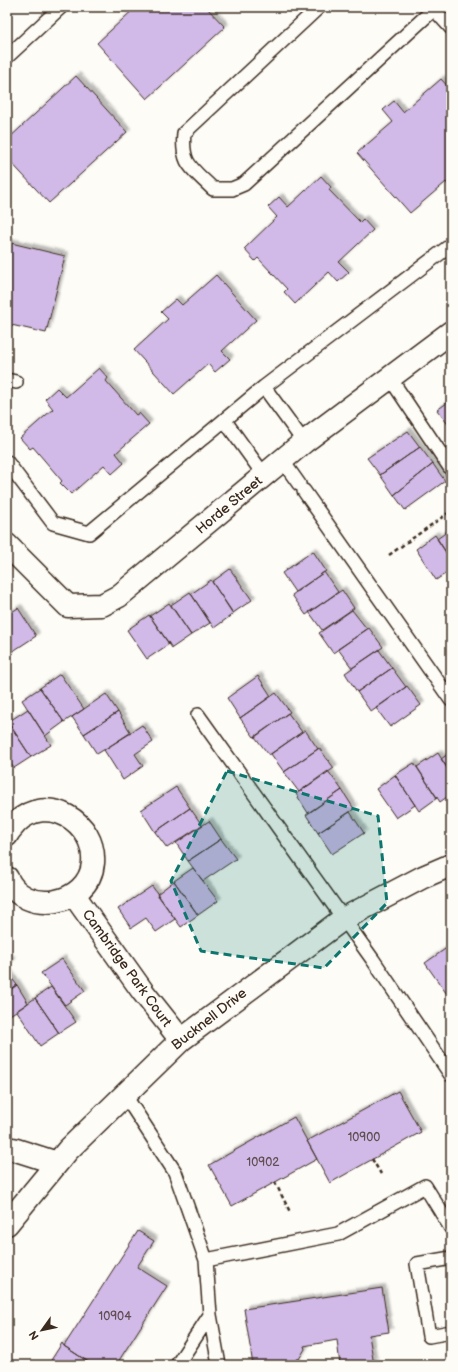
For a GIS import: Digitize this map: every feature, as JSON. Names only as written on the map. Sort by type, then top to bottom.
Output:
[{"type":"street","name":"Horde Street","points":[[7,545],[68,606],[102,605],[120,596],[304,442],[451,332]]},
{"type":"street","name":"Cambridge Park Court","points":[[7,835],[21,819],[37,812],[55,811],[72,818],[85,830],[93,853],[93,865],[86,882],[74,895],[58,902],[40,902],[23,896],[7,878]]},
{"type":"street","name":"Bucknell Drive","points":[[7,1224],[68,1150],[181,1040],[343,919],[423,877],[451,865]]},
{"type":"street","name":"Cambridge Park Court","points":[[74,895],[143,992],[181,1040]]},
{"type":"street","points":[[7,1150],[13,1149],[57,1164]]},
{"type":"lane","points":[[7,57],[60,7]]},
{"type":"lane","points":[[319,7],[184,133],[183,149],[189,165],[213,188],[232,189],[244,184],[433,8],[451,28]]},
{"type":"lane","points":[[7,462],[53,523],[89,533],[264,387],[451,245]]},
{"type":"lane","points":[[390,378],[451,469]]},
{"type":"lane","points":[[264,387],[304,442]]},
{"type":"lane","points":[[225,421],[264,475]]},
{"type":"lane","points":[[282,460],[451,700]]},
{"type":"lane","points":[[198,715],[343,919],[451,1075]]},
{"type":"lane","points":[[124,1094],[175,1172],[206,1260],[210,1315],[219,1365]]},
{"type":"lane","points":[[206,1260],[338,1234],[425,1186],[451,1228]]},
{"type":"lane","points":[[451,1258],[417,1264],[429,1336],[451,1332]]},
{"type":"lane","points":[[177,1365],[210,1315]]},
{"type":"path","points":[[389,555],[451,511]]},
{"type":"path","points":[[372,1159],[381,1174]]},
{"type":"path","points":[[275,1182],[290,1212]]},
{"type":"highlighted area","points":[[227,771],[378,816],[387,903],[324,968],[201,951],[171,881]]},
{"type":"building","points":[[136,7],[206,7],[225,27],[147,99],[97,43]]},
{"type":"building","points":[[76,76],[127,132],[49,203],[7,158],[7,140]]},
{"type":"building","points":[[441,79],[451,90],[451,188],[446,182],[410,213],[357,153],[393,122],[383,110],[394,101],[403,112]]},
{"type":"building","points":[[321,176],[331,187],[329,190],[360,222],[363,219],[373,230],[339,262],[349,272],[338,282],[329,272],[295,304],[284,292],[287,289],[258,258],[255,261],[244,249],[277,217],[268,207],[279,197],[288,207]]},
{"type":"building","points":[[7,242],[65,256],[46,333],[7,324]]},
{"type":"building","points":[[216,275],[256,320],[222,351],[230,359],[215,372],[208,364],[174,394],[134,350],[168,319],[161,312],[176,299],[182,305]]},
{"type":"building","points":[[99,368],[108,378],[106,381],[136,415],[139,413],[149,424],[116,453],[124,463],[112,474],[104,465],[71,494],[60,483],[62,481],[33,447],[30,449],[20,438],[53,409],[45,399],[57,388],[66,397]]},
{"type":"building","points":[[451,400],[451,426],[450,427],[437,410]]},
{"type":"building","points":[[408,431],[420,447],[380,475],[367,458]]},
{"type":"building","points":[[420,447],[433,464],[394,495],[380,475]]},
{"type":"building","points":[[433,464],[445,481],[405,510],[394,495]]},
{"type":"building","points":[[451,529],[451,560],[437,539]]},
{"type":"building","points":[[435,535],[451,560],[451,570],[436,580],[416,549]]},
{"type":"building","points":[[313,551],[326,571],[295,592],[282,573]]},
{"type":"building","points":[[230,569],[252,600],[233,613],[212,582]]},
{"type":"building","points":[[324,572],[338,592],[306,615],[292,595]]},
{"type":"building","points":[[211,580],[233,614],[214,628],[191,594]]},
{"type":"building","points":[[342,590],[354,608],[322,630],[309,612]]},
{"type":"building","points":[[190,592],[210,623],[191,635],[171,605]]},
{"type":"building","points":[[169,603],[191,635],[172,648],[150,616]]},
{"type":"building","points":[[18,608],[36,636],[7,655],[7,615]]},
{"type":"building","points":[[352,610],[367,629],[333,653],[319,633]]},
{"type":"building","points":[[149,615],[169,644],[147,659],[127,630]]},
{"type":"building","points":[[369,628],[383,647],[352,668],[338,649]]},
{"type":"building","points":[[379,650],[392,668],[357,692],[345,673]]},
{"type":"building","points":[[392,668],[406,687],[371,712],[357,692]]},
{"type":"building","points":[[60,674],[84,709],[64,722],[40,688]]},
{"type":"building","points":[[258,676],[271,696],[240,718],[227,698]]},
{"type":"building","points":[[407,686],[421,705],[390,727],[376,708]]},
{"type":"building","points":[[40,688],[64,722],[45,736],[22,700]]},
{"type":"building","points":[[276,693],[290,712],[254,737],[240,718]]},
{"type":"building","points":[[106,694],[118,712],[84,734],[72,717]]},
{"type":"building","points":[[28,709],[51,745],[31,757],[8,722]]},
{"type":"building","points":[[118,712],[131,733],[97,754],[84,734]]},
{"type":"building","points":[[288,713],[302,732],[269,755],[255,737]]},
{"type":"building","points":[[7,722],[31,757],[14,768],[7,759]]},
{"type":"building","points":[[142,725],[153,742],[135,754],[143,766],[123,780],[104,750]]},
{"type":"building","points":[[305,730],[318,749],[284,772],[271,754]]},
{"type":"building","points":[[319,748],[334,768],[299,792],[284,772]]},
{"type":"building","points":[[451,752],[451,774],[441,759]]},
{"type":"building","points":[[438,753],[451,774],[451,794],[440,802],[417,767]]},
{"type":"building","points":[[414,763],[437,798],[419,811],[395,775]]},
{"type":"building","points":[[328,771],[342,790],[308,813],[296,794]]},
{"type":"building","points":[[395,775],[415,805],[396,818],[376,789]]},
{"type":"building","points":[[176,787],[190,808],[155,832],[141,810]]},
{"type":"building","points":[[342,790],[354,809],[318,833],[306,815]]},
{"type":"building","points":[[190,808],[202,825],[167,848],[155,832]]},
{"type":"building","points":[[350,812],[364,833],[332,854],[318,833]]},
{"type":"building","points":[[209,821],[221,839],[188,861],[176,843]]},
{"type":"building","points":[[221,839],[236,859],[203,881],[188,861]]},
{"type":"building","points":[[193,868],[218,901],[198,915],[174,881]]},
{"type":"building","points":[[174,881],[198,915],[181,927],[157,894]]},
{"type":"building","points":[[152,886],[175,919],[156,932],[146,918],[131,928],[118,909]]},
{"type":"building","points":[[451,945],[451,1000],[425,963]]},
{"type":"building","points":[[7,955],[12,962],[7,966]]},
{"type":"building","points":[[62,959],[85,991],[65,1005],[41,973]]},
{"type":"building","points":[[7,972],[17,985],[7,992]]},
{"type":"building","points":[[17,985],[28,1003],[7,1017],[7,992]]},
{"type":"building","points":[[51,987],[76,1022],[59,1033],[35,998]]},
{"type":"building","points":[[35,998],[59,1033],[40,1046],[17,1011]]},
{"type":"building","points":[[398,1091],[421,1132],[330,1183],[307,1141]]},
{"type":"building","points":[[294,1117],[317,1159],[232,1206],[209,1165]]},
{"type":"building","points":[[138,1231],[154,1241],[137,1267],[167,1286],[116,1365],[93,1365],[64,1346]]},
{"type":"building","points":[[382,1288],[389,1332],[369,1335],[374,1365],[340,1365],[337,1340],[304,1346],[305,1349],[299,1359],[296,1359],[297,1365],[253,1365],[244,1309]]},
{"type":"building","points":[[62,1343],[64,1346],[93,1365],[48,1365]]}]
